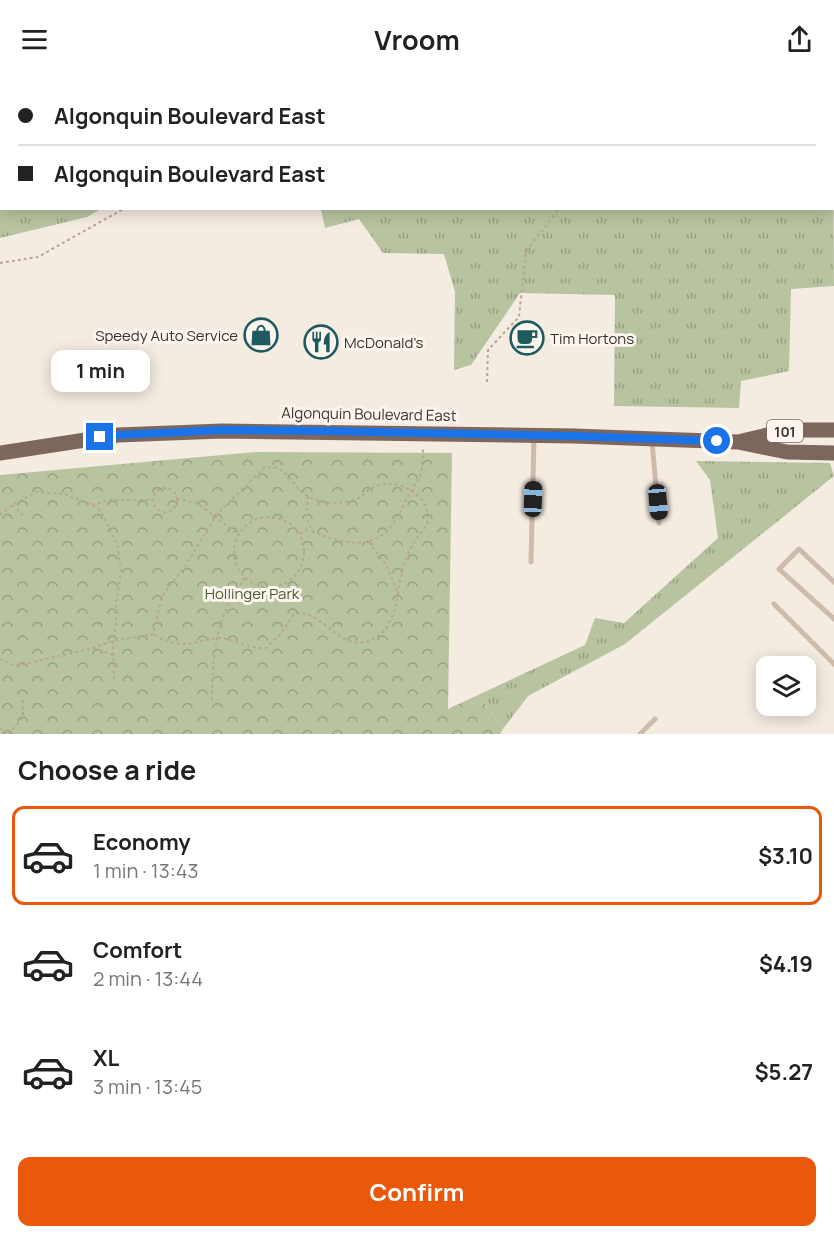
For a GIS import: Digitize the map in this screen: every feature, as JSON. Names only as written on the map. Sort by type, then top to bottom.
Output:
[{"type":"main road","name":"Algonquin Boulevard East","points":[[0,453],[118,435],[222,430],[534,435],[738,442],[786,452],[834,453]]},
{"type":"main road","name":"Algonquin Boulevard East","points":[[738,442],[789,430],[834,430]]},
{"type":"lane","points":[[531,562],[534,435]]},
{"type":"lane","points":[[652,439],[660,523]]},
{"type":"lane","points":[[834,582],[799,549],[779,569],[834,619]]},
{"type":"lane","points":[[774,604],[834,664]]},
{"type":"lane","points":[[640,734],[655,719]]},
{"type":"path","points":[[0,263],[38,257],[121,210]]},
{"type":"path","points":[[487,382],[488,350],[519,317],[526,251],[558,210]]},
{"type":"path","points":[[308,496],[306,516],[310,528],[318,534],[334,540],[369,542],[378,539],[389,530],[419,478],[422,469],[423,433]]},
{"type":"path","points":[[0,659],[16,666],[93,648],[112,641],[153,634],[166,642],[186,645],[216,638],[266,648],[281,633],[294,614],[302,613],[317,620],[341,638],[353,642],[367,642],[390,624],[403,564],[426,525],[428,511],[422,500],[411,490],[399,485],[384,484],[371,489],[359,498],[330,504],[308,496],[282,470],[272,466],[260,471],[216,517],[186,565],[162,596],[153,634]]},
{"type":"path","points":[[163,489],[171,490],[177,499],[176,507],[166,512],[156,507],[154,500],[156,493],[163,489]]},
{"type":"path","points":[[0,515],[36,492],[57,492],[92,505],[101,511],[118,548],[121,571],[116,625],[112,641],[114,680]]},
{"type":"path","points":[[177,499],[197,503],[239,535]]},
{"type":"path","points":[[92,505],[108,501],[154,500]]},
{"type":"path","points":[[12,506],[24,516]]},
{"type":"path","points":[[267,517],[279,518],[290,524],[299,535],[303,542],[302,565],[296,575],[287,582],[276,586],[254,583],[238,567],[235,545],[246,526],[256,520],[267,517]]},
{"type":"path","points":[[299,535],[310,528]]},
{"type":"path","points":[[369,542],[387,566],[398,592]]},
{"type":"path","points":[[212,700],[212,671],[216,638],[228,603],[246,577]]},
{"type":"path","points":[[93,648],[113,655]]},
{"type":"path","points":[[0,728],[8,734],[23,717],[23,700]]},
{"type":"green space","points":[[0,210],[99,210],[87,217],[0,238]]},
{"type":"green space","points":[[321,210],[834,210],[834,286],[791,289],[789,371],[741,381],[739,408],[614,406],[615,295],[520,293],[471,365],[454,370],[455,292],[444,254],[383,253],[359,219],[325,228]]},
{"type":"green space","name":"Hollinger Park","points":[[255,452],[452,453],[448,709],[478,695],[503,729],[500,734],[0,734],[0,475]]},
{"type":"green space","points":[[696,461],[830,463],[834,476],[625,644],[528,696],[503,729],[478,695],[585,645],[595,618],[624,623],[718,538],[710,480]]},
{"type":"place","name":"Speedy Auto Service","points":[[261,335]]},
{"type":"place","name":"Tim Hortons","points":[[527,338]]},
{"type":"place","name":"McDonald's","points":[[321,342]]},
{"type":"route","points":[[100,437],[222,430],[574,436],[717,441]]}]
